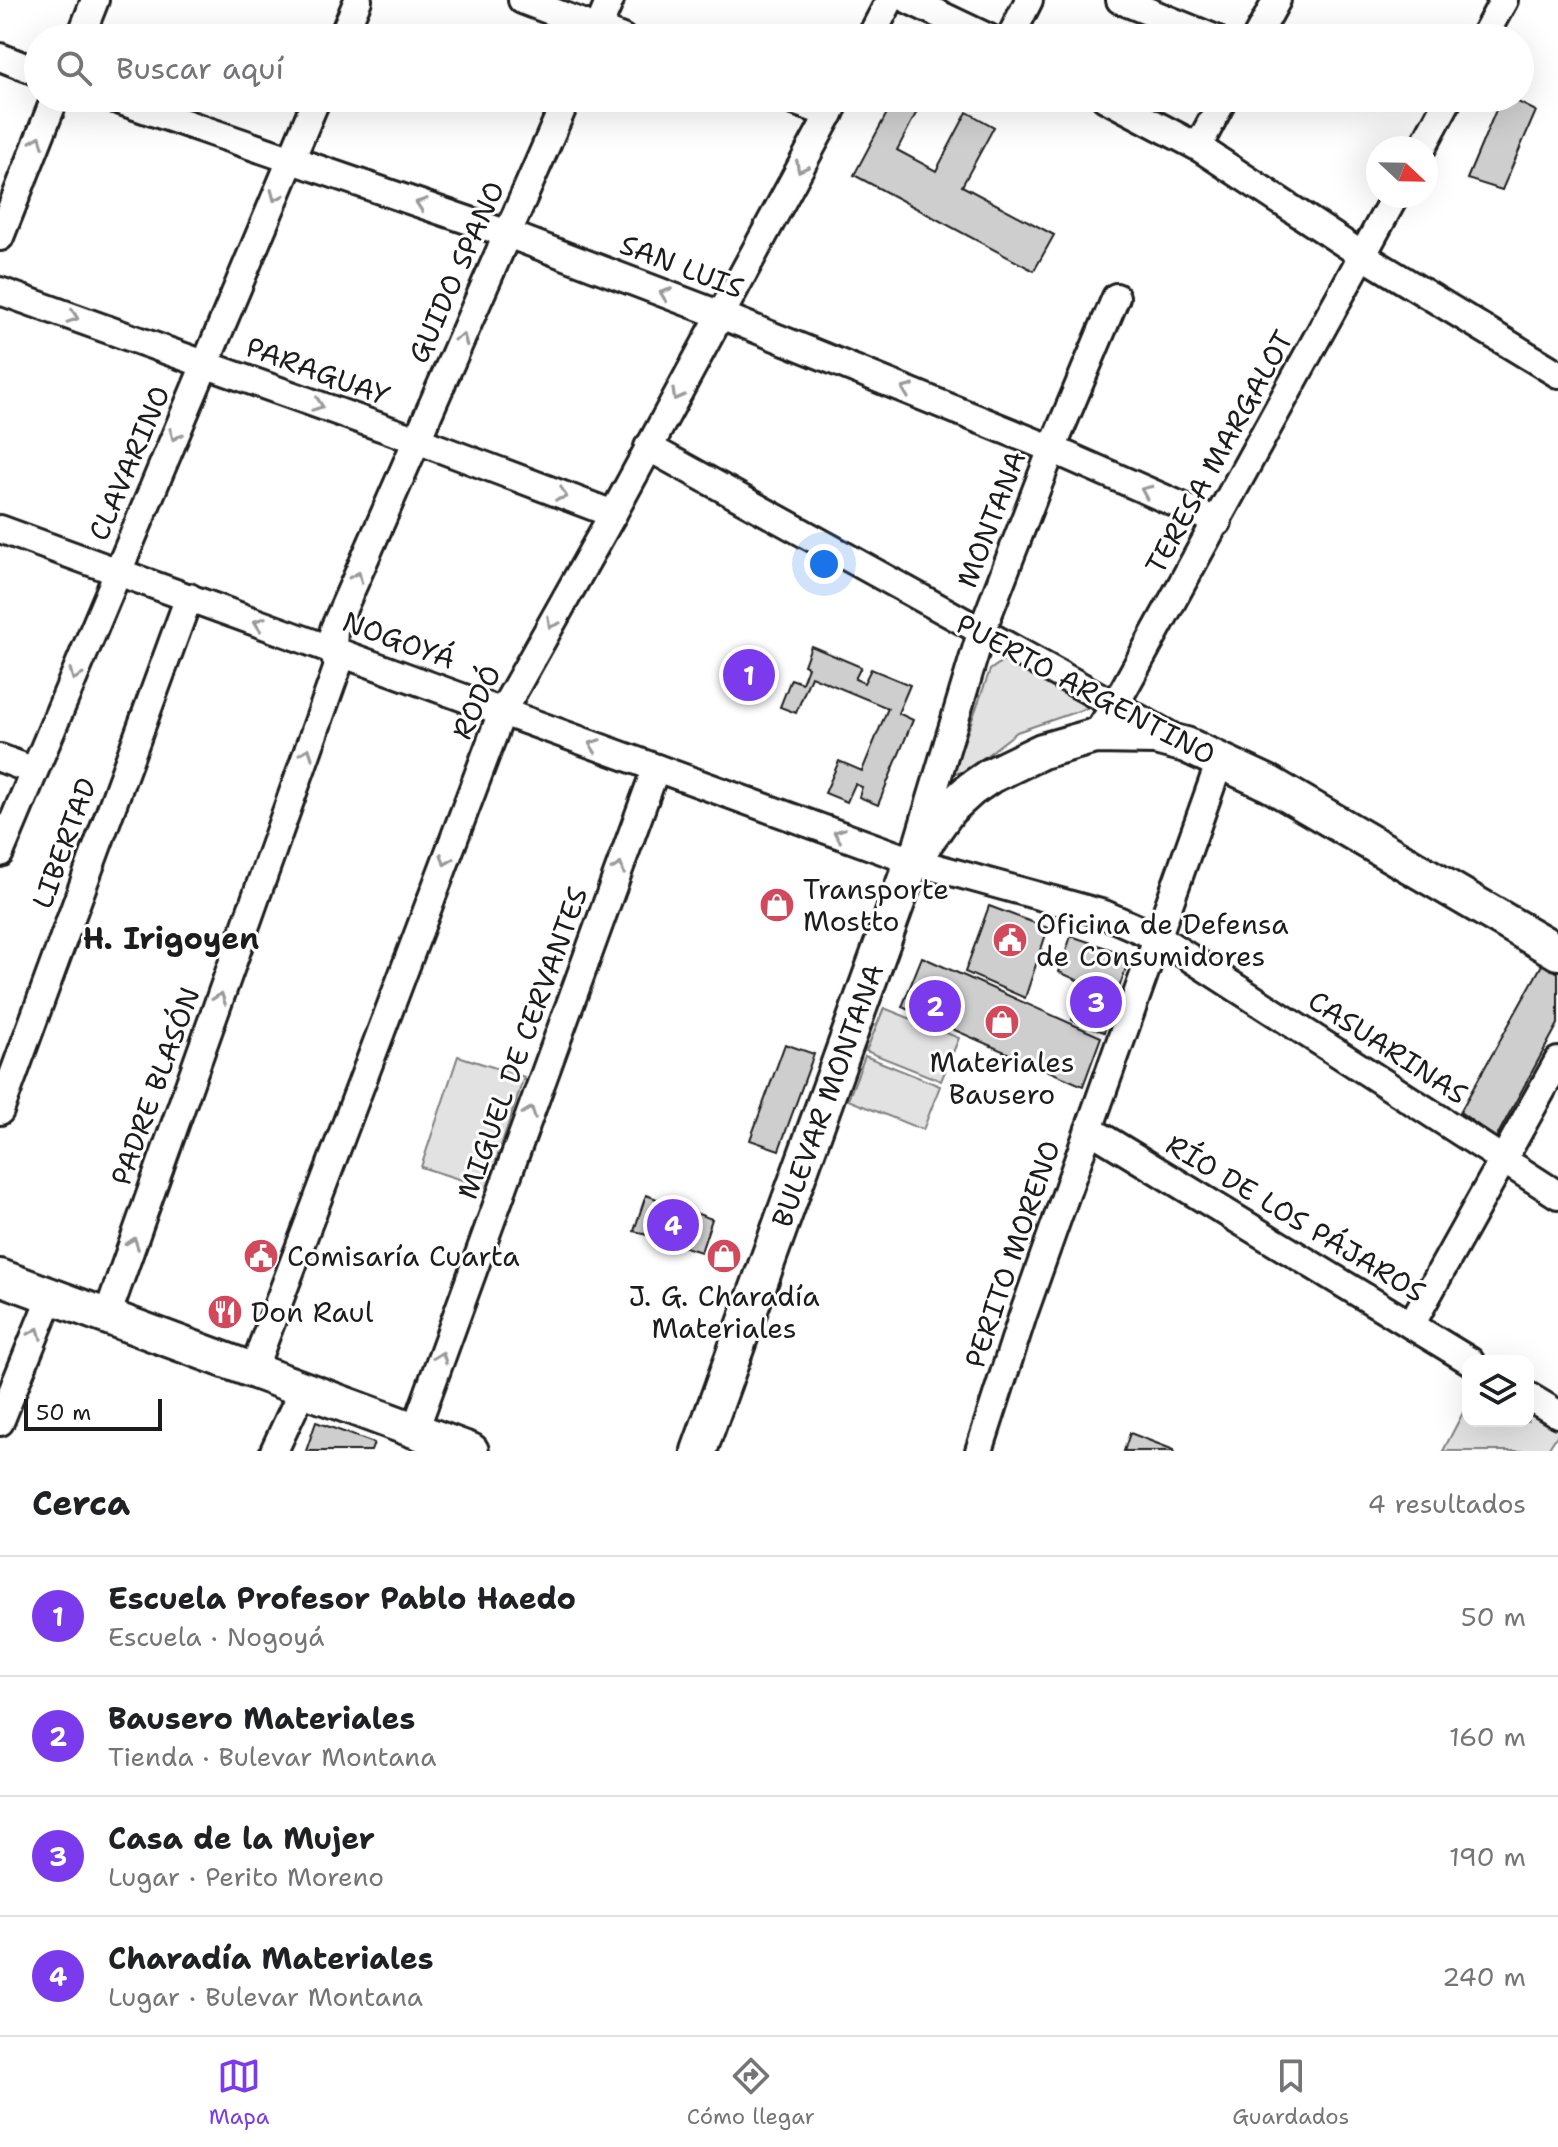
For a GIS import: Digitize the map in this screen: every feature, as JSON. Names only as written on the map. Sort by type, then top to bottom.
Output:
[{"type":"main road","name":"BULEVAR MONTANA","points":[[699,1451],[912,861],[949,809],[971,789],[990,776],[1042,751],[1095,736],[1155,737],[1186,745]]},
{"type":"main road","name":"PUERTO ARGENTINO","points":[[1186,745],[1270,784],[1558,952]]},
{"type":"main road","points":[[1523,933],[1558,933]]},
{"type":"main road","points":[[0,1277],[461,1449]]},
{"type":"street","points":[[86,24],[95,0]]},
{"type":"street","points":[[348,24],[358,0]]},
{"type":"street","points":[[522,0],[578,24]]},
{"type":"street","points":[[606,24],[610,0]]},
{"type":"street","points":[[877,24],[890,0]]},
{"type":"street","points":[[909,0],[960,24]]},
{"type":"street","points":[[1017,24],[1029,0]]},
{"type":"street","points":[[1120,0],[1179,24]]},
{"type":"street","points":[[1264,24],[1277,0]]},
{"type":"street","points":[[1491,24],[1504,0]]},
{"type":"street","points":[[0,57],[24,66]]},
{"type":"street","points":[[0,237],[49,112]]},
{"type":"street","name":"SAN LUIS","points":[[153,112],[508,234],[721,315],[1052,449],[1218,522]]},
{"type":"street","name":"CLAVARINO","points":[[0,853],[311,112]]},
{"type":"street","name":"GUIDO SPANO","points":[[333,650],[334,629],[561,112]]},
{"type":"street","name":"RODÓ","points":[[253,1370],[502,712],[831,112]]},
{"type":"street","points":[[1132,112],[1198,147],[1362,255],[1558,374]]},
{"type":"street","points":[[1198,147],[1217,112]]},
{"type":"street","points":[[1428,136],[1441,112]]},
{"type":"street","name":"TERESA MARGALOT","points":[[1095,736],[1218,522],[1388,208]]},
{"type":"street","name":"PARAGUAY","points":[[0,291],[417,440],[613,514]]},
{"type":"street","name":"MONTANA","points":[[912,861],[981,633],[1052,449],[1116,297]]},
{"type":"street","name":"PUERTO ARGENTINO","points":[[648,447],[1186,745]]},
{"type":"street","name":"NOGOYÁ","points":[[0,529],[912,861]]},
{"type":"street","name":"LIBERTAD","points":[[0,1111],[189,597]]},
{"type":"street","name":"PADRE BLASÓN","points":[[107,1316],[338,666],[333,650]]},
{"type":"street","points":[[0,758],[34,771]]},
{"type":"street","name":"PERITO MORENO","points":[[979,1451],[1023,1315],[1220,761]]},
{"type":"street","name":"MIGUEL DE CERVANTES","points":[[415,1430],[656,768]]},
{"type":"street","name":"CASUARINAS","points":[[912,861],[1104,914],[1159,938],[1558,1195]]},
{"type":"street","points":[[1411,1325],[1558,1061]]},
{"type":"street","name":"RÍO DE LOS PÁJAROS","points":[[1089,1129],[1462,1356]]},
{"type":"street","points":[[0,1422],[51,1296]]},
{"type":"street","points":[[274,1451],[303,1389]]},
{"type":"street","points":[[1534,1400],[1558,1414]]},
{"type":"shaded area","points":[[1004,660],[1090,707],[1017,732],[965,772],[953,773],[990,670]]},
{"type":"shaded area","points":[[884,1008],[959,1038],[941,1081],[866,1051]]},
{"type":"shaded area","points":[[458,1056],[524,1077],[487,1188],[421,1167]]},
{"type":"shaded area","points":[[865,1056],[940,1086],[923,1130],[848,1100]]},
{"type":"shaded area","points":[[1534,1413],[1558,1428],[1558,1434],[1547,1451],[1443,1451],[1462,1415],[1462,1427],[1534,1427]]},
{"type":"building","points":[[1536,111],[1502,190],[1467,179],[1495,112]]},
{"type":"building","points":[[888,112],[917,112],[897,150],[936,171],[967,112],[994,127],[962,186],[1054,235],[1034,271],[854,175]]},
{"type":"building","points":[[811,646],[861,667],[855,679],[864,683],[871,669],[910,685],[898,713],[913,720],[878,805],[859,797],[862,787],[855,784],[847,802],[825,793],[839,761],[862,771],[888,708],[811,676],[796,713],[780,707],[791,679],[802,683]]},
{"type":"building","name":"Oficina de Defensa de Consumidores","points":[[989,906],[1048,928],[1025,998],[965,972]]},
{"type":"building","points":[[1071,936],[1130,956],[1104,1032],[1072,1020],[1084,983],[1059,972]]},
{"type":"building","name":"Materiales Bausero","points":[[922,957],[1101,1037],[1083,1086],[902,1007]]},
{"type":"building","points":[[1543,963],[1558,973],[1558,1024],[1496,1138],[1460,1112]]},
{"type":"building","points":[[785,1044],[814,1054],[779,1150],[750,1140]]},
{"type":"building","points":[[646,1195],[712,1219],[701,1252],[634,1231]]},
{"type":"building","points":[[316,1422],[374,1443],[371,1451],[306,1451]]},
{"type":"building","points":[[1130,1433],[1174,1450],[1174,1451],[1124,1451]]},
{"type":"place","name":"Escuela Profesor Pablo Haedo","points":[[749,675]]},
{"type":"place","name":"Transporte Mostto","points":[[777,905]]},
{"type":"place","name":"Oficina de Defensa de Consumidores","points":[[1010,940]]},
{"type":"place","name":"Casa de la Mujer","points":[[1096,1002]]},
{"type":"place","name":"Bausero Materiales","points":[[935,1006]]},
{"type":"place","name":"Materiales Bausero","points":[[1002,1022]]},
{"type":"place","name":"Charadía Materiales","points":[[673,1225]]},
{"type":"place","name":"Comisaría Cuarta","points":[[261,1256]]},
{"type":"place","name":"J. G. Charadía Materiales","points":[[724,1256]]},
{"type":"place","name":"Don Raul","points":[[225,1312]]},
{"type":"district","name":"H. Irigoyen","points":[[171,939]]}]
